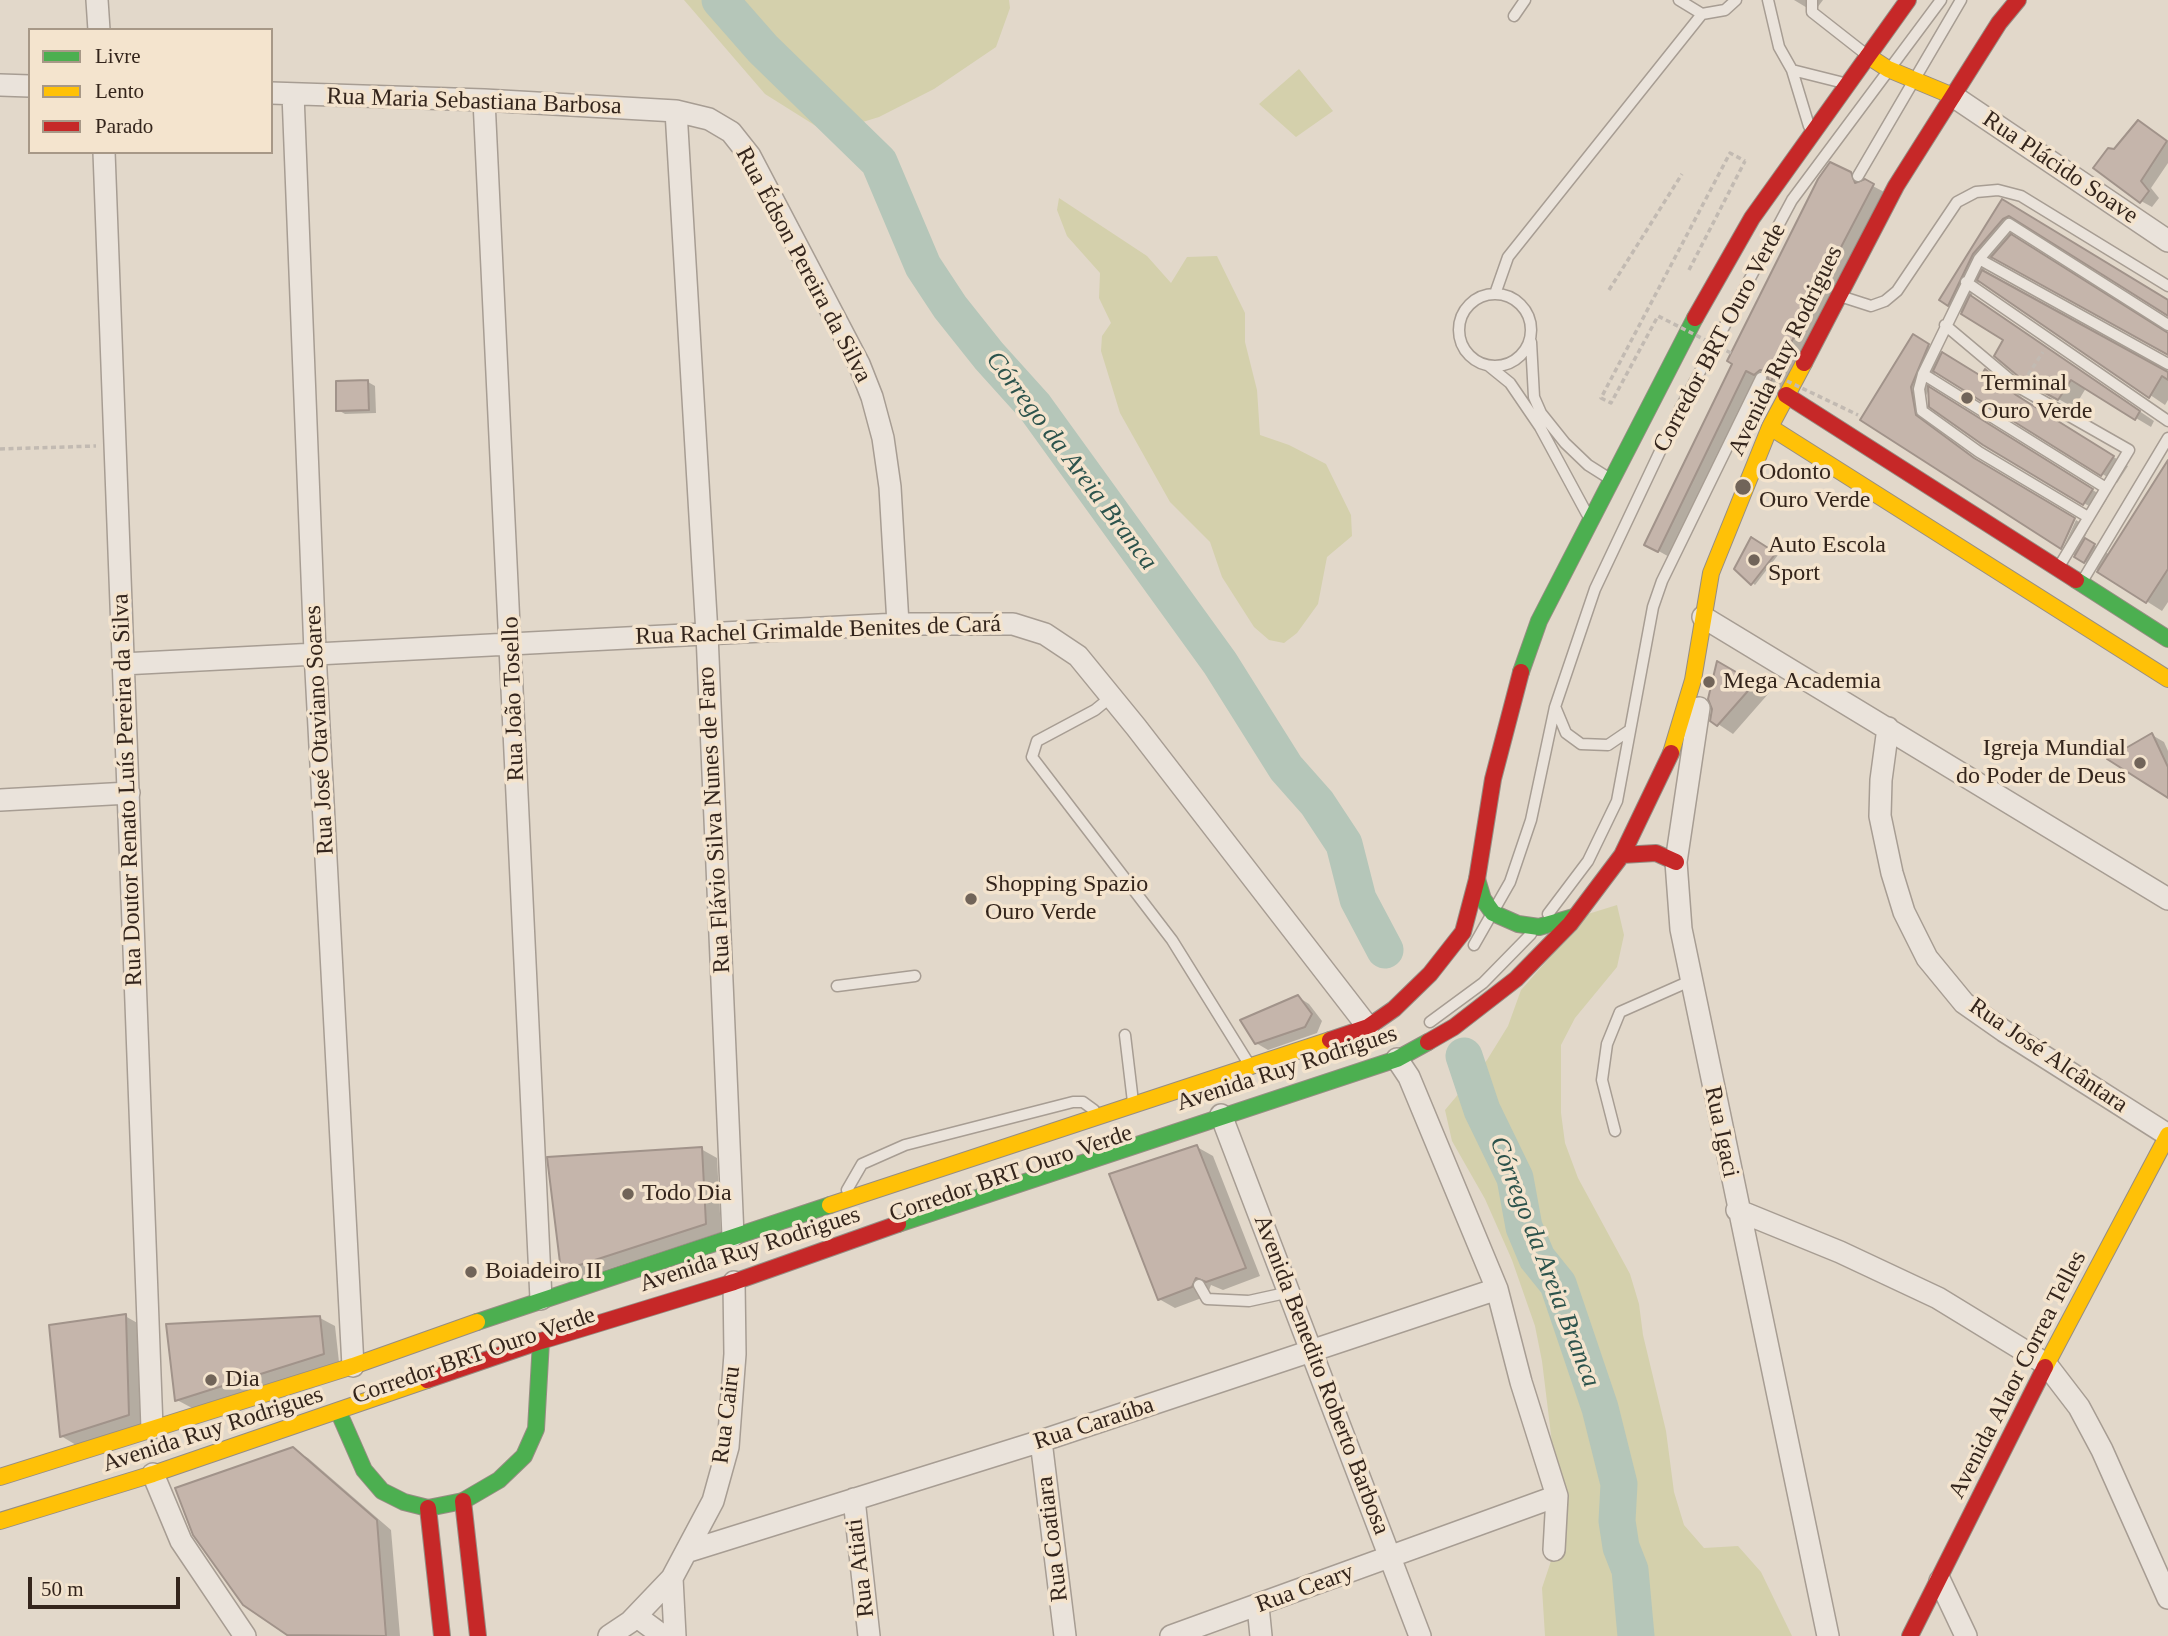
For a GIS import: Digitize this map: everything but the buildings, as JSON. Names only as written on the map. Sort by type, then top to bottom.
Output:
[{"type":"main road","name":"Avenida Ruy Rodrigues","points":[[0,1477],[153,1452],[339,1413],[541,1341],[730,1266],[1128,1153],[1219,1108],[1379,1043],[1394,1009],[1430,974],[1463,932],[1477,879],[1493,779],[1511,699],[1539,621],[1693,320],[1752,218],[1908,0]]},
{"type":"main road","name":"Avenida Ruy Rodrigues","points":[[0,1521],[353,1366],[541,1299],[1251,1067],[1454,1027],[1516,979],[1574,918],[1622,855],[1675,744],[1707,620],[1717,552],[1787,388],[1835,293],[1896,186],[2018,0]]},
{"type":"main road","points":[[1868,56],[1888,69],[1953,96]]},
{"type":"main road","points":[[1787,388],[2068,578],[2168,639]]},
{"type":"main road","points":[[1770,427],[2168,679]]},
{"type":"main road","points":[[2085,627],[2108,603]]},
{"type":"main road","points":[[1622,855],[1656,853],[1676,862]]},
{"type":"main road","points":[[1477,879],[1483,899],[1493,913],[1518,924],[1539,927],[1574,918]]},
{"type":"main road","name":"Avenida Alaor Correa Telles","points":[[1910,1636],[1940,1581],[2046,1364],[2168,1135]]},
{"type":"main road","points":[[730,1266],[733,1236]]},
{"type":"main road","points":[[339,1413],[364,1470],[382,1491],[404,1502],[428,1508],[463,1501],[499,1480],[524,1456],[536,1429],[541,1341]]},
{"type":"main road","points":[[463,1501],[478,1636]]},
{"type":"main road","points":[[428,1508],[442,1636]]},
{"type":"street","points":[[97,0],[99,28]]},
{"type":"street","points":[[0,85],[28,86]]},
{"type":"street","name":"Rua Maria Sebastiana Barbosa","points":[[273,93],[484,100],[676,111]]},
{"type":"street","name":"Rua José Otaviano Soares","points":[[293,94],[316,652],[353,1366]]},
{"type":"street","name":"Rua Plácido Soave","points":[[1953,96],[2168,241]]},
{"type":"street","name":"Rua João Tosello","points":[[484,100],[541,1299]]},
{"type":"street","name":"Rua Édson Pereira da Silva","points":[[676,111],[709,119],[731,132],[750,156],[873,397],[890,487],[898,624]]},
{"type":"street","name":"Rua Flávio Silva Nunes de Faro","points":[[676,111],[706,634],[733,1236]]},
{"type":"street","name":"Rua Doutor Renato Luís Pereira da Silva","points":[[104,154],[153,1452]]},
{"type":"street","points":[[1707,620],[2168,899]]},
{"type":"street","name":"Rua Igaci","points":[[1707,620],[1676,862],[1680,917],[1690,981],[1828,1636]]},
{"type":"street","name":"Rua Rachel Grimalde Benites de Cará","points":[[122,664],[898,624],[1013,624],[1045,634],[1078,656],[1379,1043],[1409,1077],[1497,1289],[1521,1382],[1556,1496],[1554,1550]]},
{"type":"street","name":"Rua José Alcântara","points":[[1888,729],[1881,780],[1880,816],[1900,899],[1927,958],[1965,1003],[2015,1039],[2168,1135]]},
{"type":"street","points":[[0,800],[129,793]]},
{"type":"street","name":"Avenida Benedito Roberto Barbosa","points":[[1219,1108],[1420,1636]]},
{"type":"street","points":[[1738,1210],[1840,1252],[1938,1298],[2046,1364],[2079,1407],[2102,1450],[2168,1598]]},
{"type":"street","name":"Rua Cairu","points":[[609,1636],[636,1616],[672,1577],[689,1551],[713,1501],[727,1447],[735,1354],[730,1266]]},
{"type":"street","name":"Rua Caraúba","points":[[689,1551],[1041,1441],[1497,1289]]},
{"type":"street","name":"Rua Coatiara","points":[[1041,1441],[1065,1636]]},
{"type":"street","points":[[153,1452],[181,1541],[244,1636]]},
{"type":"street","name":"Rua Ceary","points":[[1171,1636],[1556,1496]]},
{"type":"street","name":"Rua Atiati","points":[[854,1499],[869,1636]]},
{"type":"street","points":[[672,1577],[676,1636]]},
{"type":"street","points":[[1940,1581],[1966,1636]]},
{"type":"street","points":[[1258,1606],[1261,1636]]},
{"type":"street","points":[[636,1616],[663,1636]]},
{"type":"lane","points":[[1514,16],[1525,0]]},
{"type":"lane","points":[[1679,0],[1702,14],[1725,10],[1736,0]]},
{"type":"lane","points":[[1768,0],[1779,47],[1792,70],[1800,105],[1812,135]]},
{"type":"lane","points":[[1812,0],[1812,12],[1868,56]]},
{"type":"lane","name":"Corredor BRT Ouro Verde","points":[[1465,957],[1510,882],[1531,820],[1555,707],[1595,589],[1715,338],[1792,200],[1941,0]]},
{"type":"lane","points":[[1858,176],[1961,0]]},
{"type":"lane","points":[[1495,294],[1508,257],[1702,14]]},
{"type":"lane","points":[[1792,70],[1850,84]]},
{"type":"lane","points":[[1835,293],[1871,306],[1885,301],[1897,291],[1957,202],[1976,192],[1998,190],[2021,197],[2168,286]]},
{"type":"lane","points":[[2088,517],[1979,452],[1923,411],[1919,389],[1923,374],[1979,259],[2009,224],[2168,324]]},
{"type":"lane","points":[[1979,259],[2168,364]]},
{"type":"lane","points":[[1966,282],[2168,421]]},
{"type":"lane","points":[[1591,520],[1540,427],[1510,383],[1489,366],[1468,355],[1458,333],[1464,310],[1472,301],[1495,294],[1518,302],[1531,323],[1534,397],[1541,414],[1553,431],[1588,465],[1613,480]]},
{"type":"lane","points":[[1945,325],[2020,388],[2129,450],[2088,517],[2068,578]]},
{"type":"lane","points":[[1489,366],[1511,362],[1521,356],[1531,335]]},
{"type":"lane","points":[[1923,374],[2106,488]]},
{"type":"lane","points":[[1421,1029],[1483,983],[1539,927],[1588,861],[1617,801],[1653,607],[1662,581],[1761,378]]},
{"type":"lane","points":[[2068,578],[2168,438]]},
{"type":"lane","points":[[1111,697],[1095,710],[1037,741],[1032,757],[1172,940],[1251,1067]]},
{"type":"lane","points":[[1555,707],[1560,725],[1581,744],[1608,745],[1631,730]]},
{"type":"lane","points":[[837,986],[915,976]]},
{"type":"lane","points":[[1615,1130],[1602,1080],[1607,1044],[1620,1012],[1690,981]]},
{"type":"lane","points":[[1209,1093],[1379,1043],[1404,1017]]},
{"type":"lane","points":[[1125,1035],[1133,1104]]},
{"type":"lane","points":[[843,1202],[862,1164],[905,1144],[1073,1102],[1083,1102],[1102,1115]]},
{"type":"lane","name":"Corredor BRT Ouro Verde","points":[[798,1246],[1095,1146]]},
{"type":"lane","name":"Corredor BRT Ouro Verde","points":[[222,1420],[443,1344],[730,1266]]},
{"type":"lane","name":"Corredor BRT Ouro Verde","points":[[112,1473],[153,1452],[286,1420],[694,1281]]},
{"type":"lane","points":[[1199,1285],[1207,1299],[1249,1301],[1290,1292]]},
{"type":"lane","points":[[0,1508],[75,1485]]},
{"type":"path","points":[[1731,353],[1657,316],[1611,403],[1601,398],[1730,153],[1745,161]]},
{"type":"path","points":[[1609,290],[1682,174]]},
{"type":"path","points":[[2020,388],[2050,341]]},
{"type":"path","points":[[1787,388],[1858,415]]},
{"type":"path","points":[[0,449],[114,446]]},
{"type":"shaded area","points":[[684,0],[1009,0],[1010,8],[996,47],[934,89],[879,117],[827,133],[765,94]]},
{"type":"shaded area","points":[[1299,69],[1333,111],[1296,137],[1259,104]]},
{"type":"shaded area","points":[[1059,198],[1147,256],[1171,283],[1187,257],[1217,256],[1245,313],[1245,342],[1257,390],[1260,435],[1289,445],[1326,464],[1351,515],[1352,536],[1327,557],[1318,604],[1297,633],[1284,643],[1269,640],[1254,627],[1222,577],[1210,542],[1170,502],[1120,413],[1101,351],[1102,336],[1111,323],[1099,298],[1100,273],[1067,236],[1057,210]]},
{"type":"shaded area","points":[[1617,905],[1624,935],[1617,967],[1575,1018],[1561,1045],[1561,1113],[1565,1143],[1578,1178],[1630,1274],[1666,1431],[1674,1492],[1684,1525],[1704,1548],[1738,1546],[1761,1572],[1792,1636],[1545,1636],[1542,1588],[1552,1558],[1558,1492],[1542,1361],[1535,1326],[1512,1260],[1485,1199],[1452,1141],[1445,1110],[1487,1060],[1508,1026],[1521,990],[1588,914]]},
{"type":"waterway","name":"Córrego da Areia Branca","points":[[720,0],[763,49],[879,162],[923,266],[950,307],[1035,407],[1220,663],[1286,768],[1317,803],[1344,844],[1358,899],[1385,950]]},
{"type":"waterway","name":"Córrego da Areia Branca","points":[[1464,1056],[1482,1110],[1515,1178],[1524,1227],[1537,1258],[1558,1284],[1600,1408],[1619,1484],[1617,1521],[1621,1547],[1630,1570],[1636,1636]]},
{"type":"traffic: fast","points":[[1521,672],[1539,621],[1695,318]]},
{"type":"traffic: fast","points":[[2076,580],[2168,639]]},
{"type":"traffic: fast","points":[[1477,879],[1483,899],[1493,913],[1518,924],[1539,927],[1574,917]]},
{"type":"traffic: fast","points":[[898,1224],[1397,1059],[1428,1042]]},
{"type":"traffic: fast","points":[[477,1322],[830,1205]]},
{"type":"traffic: fast","points":[[339,1413],[364,1470],[382,1491],[404,1502],[428,1508],[463,1501],[499,1480],[524,1456],[536,1429],[541,1341]]},
{"type":"traffic: slow","points":[[1868,56],[1888,69],[1953,96]]},
{"type":"traffic: slow","points":[[1671,753],[1693,680],[1711,573],[1770,427],[1804,363]]},
{"type":"traffic: slow","points":[[1770,427],[2168,679]]},
{"type":"traffic: slow","points":[[830,1205],[1330,1040]]},
{"type":"traffic: slow","points":[[2045,1367],[2168,1135]]},
{"type":"traffic: slow","points":[[0,1477],[353,1366],[477,1322]]},
{"type":"traffic: slow","points":[[0,1521],[153,1474],[427,1380]]},
{"type":"traffic: jam","points":[[1695,318],[1752,218],[1908,0]]},
{"type":"traffic: jam","points":[[1804,363],[1896,186],[1999,23],[2018,0]]},
{"type":"traffic: jam","points":[[1786,395],[2076,580]]},
{"type":"traffic: jam","points":[[1330,1040],[1368,1027],[1394,1009],[1430,974],[1463,932],[1477,879],[1493,779],[1521,672]]},
{"type":"traffic: jam","points":[[1428,1042],[1454,1027],[1516,979],[1570,924],[1622,855],[1671,753]]},
{"type":"traffic: jam","points":[[1622,855],[1656,853],[1676,862]]},
{"type":"traffic: jam","points":[[427,1380],[541,1341],[734,1282],[898,1224]]},
{"type":"traffic: jam","points":[[1910,1636],[2045,1367]]},
{"type":"traffic: jam","points":[[463,1501],[478,1636]]},
{"type":"traffic: jam","points":[[428,1508],[442,1636]]},
{"type":"place","name":"Terminal Ouro Verde","points":[[1967,398]]},
{"type":"place","name":"Odonto Ouro Verde","points":[[1743,487]]},
{"type":"place","name":"Auto Escola Sport","points":[[1754,560]]},
{"type":"place","name":"Mega Academia","points":[[1709,682]]},
{"type":"place","name":"Igreja Mundial do Poder de Deus","points":[[2140,763]]},
{"type":"place","name":"Shopping Spazio Ouro Verde","points":[[971,899]]},
{"type":"place","name":"Todo Dia","points":[[628,1194]]},
{"type":"place","name":"Boiadeiro II","points":[[471,1272]]},
{"type":"place","name":"Dia","points":[[211,1380]]}]
